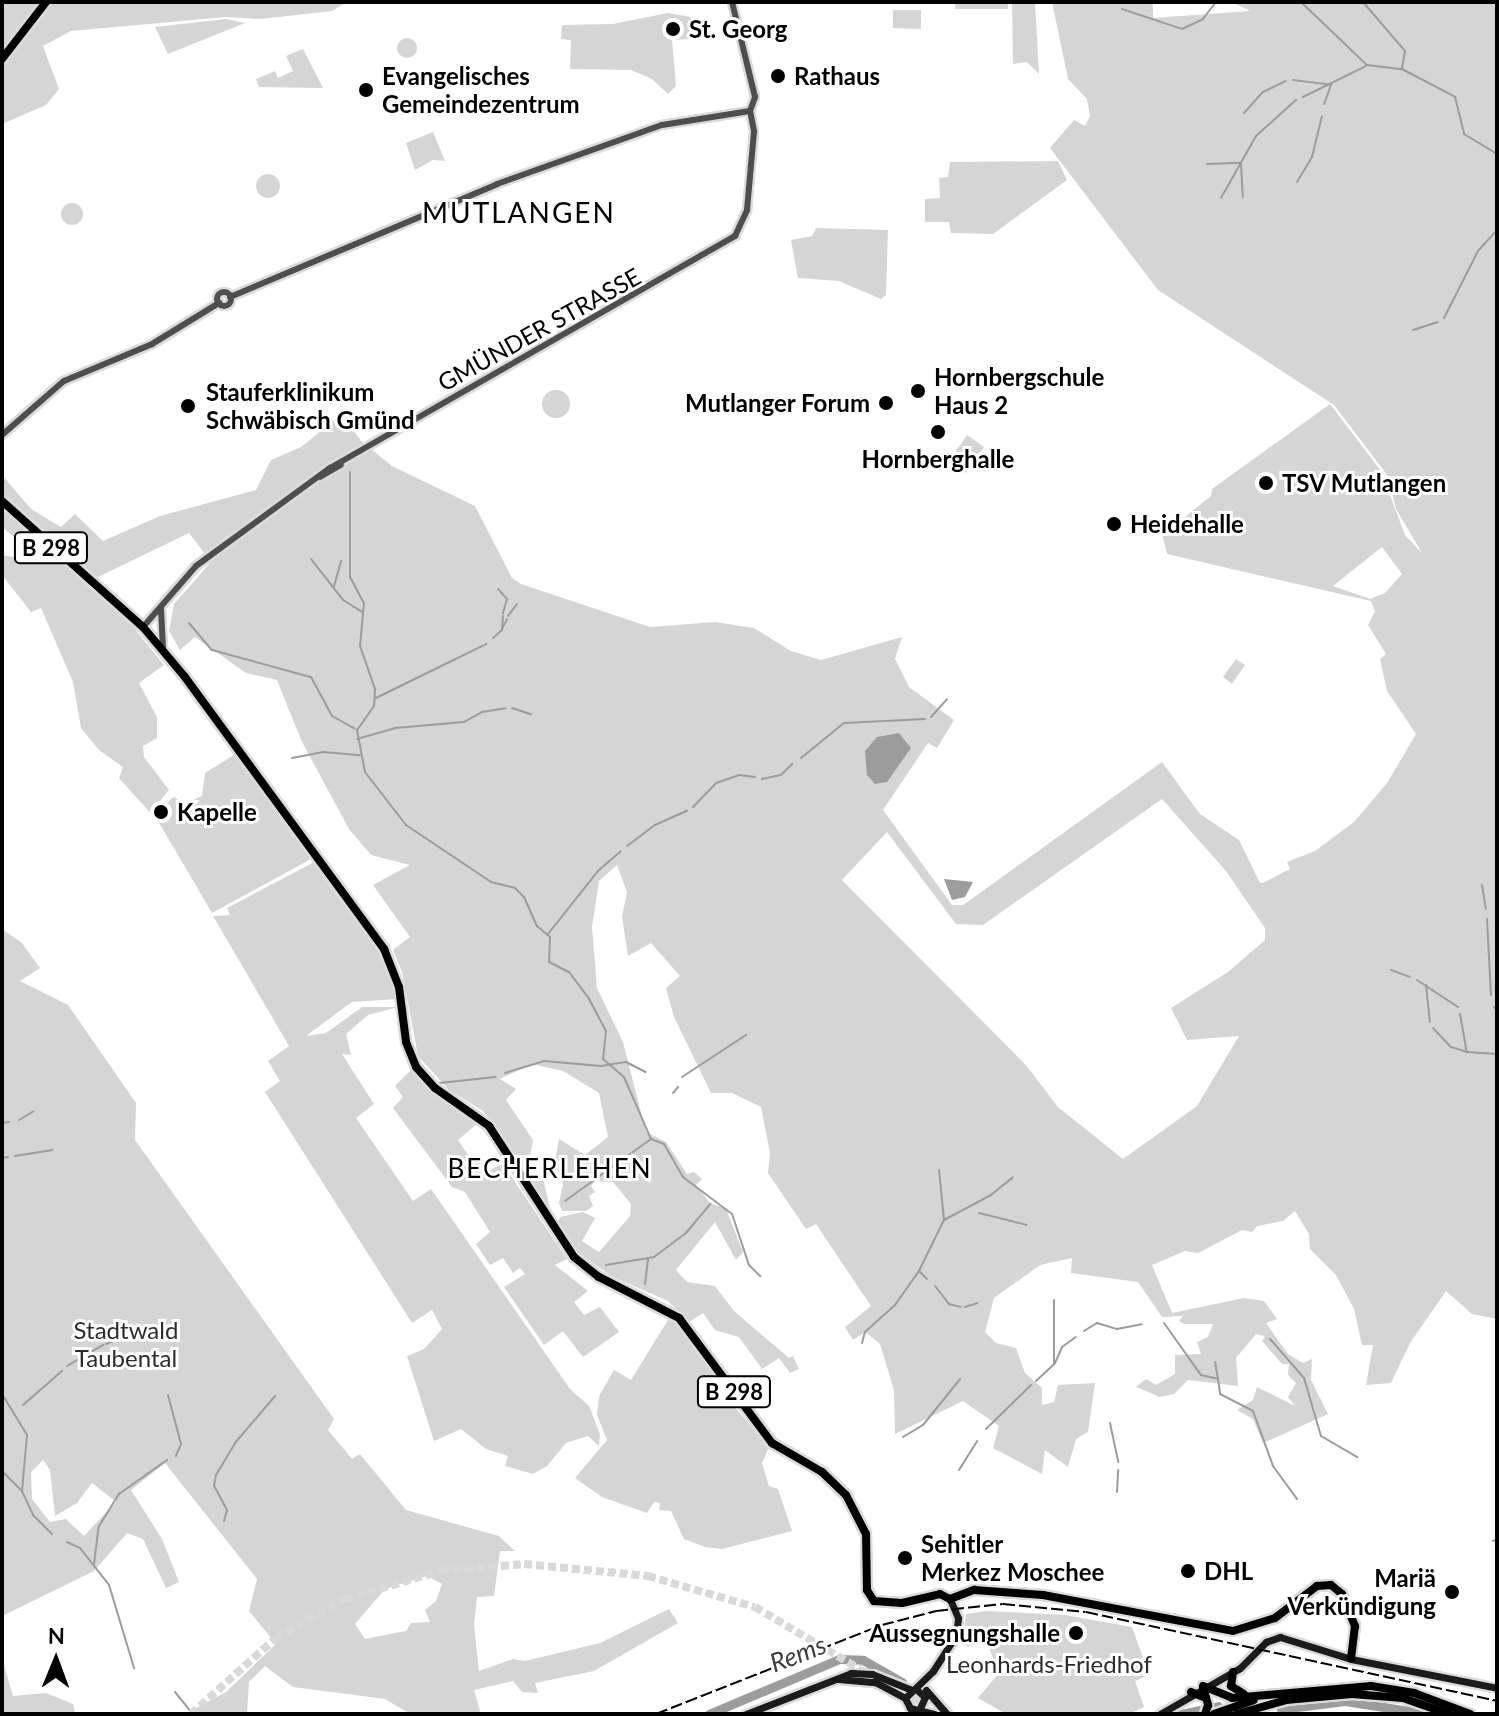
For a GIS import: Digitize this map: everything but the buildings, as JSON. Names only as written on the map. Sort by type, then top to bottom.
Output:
[{"type":"main road","points":[[2,59],[46,2]]},
{"type":"main road","name":"B 298","points":[[2,501],[143,627],[163,649],[371,931],[396,975],[406,1042],[416,1067],[435,1088],[489,1126],[581,1264],[679,1318],[772,1443],[834,1482],[866,1534],[867,1590],[878,1603],[940,1594],[950,1599],[974,1590],[1043,1595],[1226,1631],[1258,1625],[1317,1586],[1331,1585],[1342,1594],[1355,1626],[1351,1659]]},
{"type":"main road","points":[[920,1708],[933,1671],[957,1631],[950,1599]]},
{"type":"main road","points":[[1160,1714],[1191,1692],[1233,1672],[1266,1642],[1280,1637],[1351,1659],[1497,1688]]},
{"type":"main road","points":[[905,1698],[933,1671]]},
{"type":"main road","points":[[1233,1672],[1232,1689],[1252,1696]]},
{"type":"main road","points":[[860,1676],[905,1698],[910,1708],[920,1708],[934,1714]]},
{"type":"main road","points":[[746,1714],[832,1680],[860,1676],[914,1690],[946,1714]]},
{"type":"main road","points":[[1203,1686],[1228,1697],[1371,1686],[1414,1693],[1470,1714]]},
{"type":"main road","points":[[1203,1686],[1208,1709]]},
{"type":"main road","points":[[1191,1692],[1208,1709]]},
{"type":"main road","points":[[1208,1709],[1278,1693]]},
{"type":"main road","points":[[1237,1714],[1286,1700],[1352,1694],[1403,1698],[1449,1714]]},
{"type":"street","points":[[2,435],[64,381],[152,344],[219,303],[228,304],[230,297],[497,184],[662,125],[750,111],[754,82],[732,2]]},
{"type":"street","name":"GMÜNDER STRASSE","points":[[143,627],[196,566],[320,477],[726,243],[745,218],[754,141],[750,111]]},
{"type":"street","points":[[161,609],[163,649]]},
{"type":"green space","points":[[2,2],[41,2],[2,53]]},
{"type":"green space","points":[[53,2],[347,2],[332,11],[260,19],[226,17],[71,31],[43,46],[59,89],[46,105],[2,124],[2,67]]},
{"type":"green space","points":[[955,2],[1008,2],[1008,9],[955,9]]},
{"type":"green space","points":[[1012,2],[1035,3],[1039,74],[1027,62],[1013,64]]},
{"type":"green space","points":[[1052,2],[1153,2],[1153,18],[1250,11],[1232,2],[1497,2],[1497,1319],[1472,1314],[1446,1291],[1410,1343],[1391,1383],[1366,1385],[1373,1345],[1362,1345],[1354,1309],[1336,1275],[1310,1249],[1309,1234],[1295,1211],[1283,1221],[1257,1226],[1252,1232],[1242,1230],[1198,1253],[1185,1251],[1152,1265],[1172,1313],[1244,1298],[1264,1301],[1277,1319],[1266,1323],[1288,1354],[1303,1363],[1312,1359],[1311,1380],[1328,1414],[1263,1443],[1253,1419],[1237,1410],[1253,1400],[1257,1387],[1295,1406],[1288,1397],[1296,1383],[1288,1375],[1289,1364],[1282,1364],[1262,1341],[1265,1336],[1256,1334],[1236,1358],[1238,1386],[1188,1380],[1174,1394],[1160,1397],[1136,1387],[1146,1379],[1156,1385],[1175,1374],[1175,1355],[1201,1354],[1197,1342],[1208,1337],[1213,1324],[1184,1324],[1179,1321],[1183,1316],[1162,1317],[1138,1282],[1071,1273],[1072,1258],[1040,1265],[994,1298],[985,1332],[996,1343],[1016,1348],[1025,1373],[1042,1388],[1042,1405],[1054,1402],[1058,1385],[1095,1383],[1088,1432],[1076,1439],[1068,1467],[1045,1450],[1042,1474],[993,1448],[999,1426],[963,1401],[895,1434],[894,1390],[880,1344],[865,1332],[853,1340],[845,1327],[871,1306],[816,1224],[806,1229],[768,1173],[770,1153],[761,1107],[732,1093],[711,1093],[674,1017],[666,988],[680,976],[651,943],[628,956],[622,917],[627,892],[617,865],[599,881],[592,927],[597,988],[623,1042],[646,1132],[666,1142],[687,1174],[694,1172],[702,1179],[696,1185],[710,1203],[726,1209],[743,1252],[736,1260],[715,1222],[676,1270],[687,1282],[715,1286],[734,1311],[789,1358],[793,1356],[799,1369],[790,1373],[779,1358],[762,1369],[739,1337],[715,1330],[703,1313],[689,1322],[668,1301],[611,1276],[579,1253],[557,1224],[560,1217],[583,1212],[595,1218],[582,1241],[599,1252],[630,1216],[631,1204],[613,1182],[595,1181],[591,1186],[595,1192],[589,1196],[593,1206],[586,1211],[562,1211],[559,1203],[563,1184],[555,1162],[559,1139],[585,1155],[608,1137],[599,1093],[563,1071],[532,1064],[500,1079],[516,1089],[506,1100],[533,1140],[528,1168],[536,1180],[543,1178],[551,1213],[483,1111],[449,1090],[418,1056],[402,972],[393,950],[410,937],[373,885],[410,865],[371,855],[349,829],[302,742],[277,680],[246,673],[195,637],[180,650],[169,631],[174,604],[211,562],[189,533],[96,578],[17,512],[2,494],[2,475],[31,509],[61,527],[75,514],[103,541],[160,516],[256,490],[271,460],[301,447],[342,414],[361,441],[392,466],[475,506],[512,578],[521,584],[650,627],[715,622],[754,628],[791,651],[821,660],[902,637],[895,659],[909,687],[954,720],[937,748],[928,743],[883,810],[952,905],[963,905],[1162,762],[1200,814],[1239,840],[1260,883],[1265,882],[1290,869],[1287,862],[1315,851],[1354,822],[1387,783],[1416,734],[1387,691],[1380,659],[1386,654],[1368,625],[1375,611],[1371,601],[1167,554],[1161,529],[1185,517],[1211,496],[1212,489],[1330,404],[1381,471],[1405,535],[1422,553],[1396,509],[1388,476],[1334,405],[1158,290],[1050,148],[1074,120],[1085,126],[1090,116],[1087,99],[1068,79]],"holes":[[[1382,547],[1402,574],[1385,593],[1370,599],[1333,586]],[[1162,799],[1226,871],[1265,928],[1265,940],[1228,972],[1171,1008],[1187,1040],[1239,1036],[1197,1106],[1123,1159],[1058,1107],[1025,1064],[842,880],[887,832],[956,924],[983,925]]]},
{"type":"green space","points":[[893,10],[921,10],[921,29],[893,28]]},
{"type":"green space","points":[[668,13],[691,17],[689,39],[672,40],[676,86],[668,94],[652,79],[631,70],[570,69],[571,40],[561,39],[562,25],[613,24]]},
{"type":"green space","points":[[226,19],[245,23],[168,54],[155,27]]},
{"type":"green space","points":[[407,38],[414,41],[417,48],[414,55],[407,58],[400,55],[397,48],[400,41]]},
{"type":"green space","points":[[303,49],[323,88],[259,87],[256,79],[275,71],[278,78],[293,71],[286,56]]},
{"type":"green space","points":[[433,132],[445,161],[433,160],[415,170],[406,143]]},
{"type":"green space","points":[[1058,161],[1067,180],[993,234],[951,233],[949,222],[925,222],[925,199],[940,198],[939,178],[948,177],[950,162]]},
{"type":"green space","points":[[268,174],[277,177],[280,186],[277,195],[268,198],[259,195],[256,186],[259,177]]},
{"type":"green space","points":[[72,203],[83,214],[72,225],[61,214]]},
{"type":"green space","points":[[816,228],[888,230],[886,295],[881,299],[839,281],[798,278],[791,240],[812,236]]},
{"type":"green space","points":[[556,390],[566,394],[570,404],[566,414],[556,418],[546,414],[542,404],[546,394]]},
{"type":"green space","points":[[967,435],[984,447],[966,473],[949,461]]},
{"type":"green space","points":[[2,507],[129,622],[164,665],[139,683],[157,717],[157,738],[143,746],[144,757],[169,790],[156,806],[155,818],[119,778],[123,767],[99,750],[81,728],[73,682],[41,608],[31,612],[2,575],[2,555],[45,563],[2,527]]},
{"type":"green space","points":[[1236,659],[1245,665],[1232,684],[1223,677]]},
{"type":"green space","points":[[237,753],[313,858],[212,913],[158,821],[160,808],[174,797],[184,804],[202,796],[205,773]]},
{"type":"green space","points":[[316,861],[382,951],[397,999],[352,1002],[306,1036],[326,1033],[362,1007],[398,1007],[368,1015],[346,1034],[351,1055],[342,1054],[374,1104],[356,1118],[413,1201],[431,1189],[570,1389],[589,1406],[600,1434],[599,1446],[588,1436],[566,1443],[547,1466],[533,1474],[505,1466],[508,1456],[486,1449],[461,1429],[434,1441],[407,1356],[424,1349],[442,1329],[432,1310],[412,1323],[265,1092],[280,1081],[268,1061],[289,1046],[213,916],[230,915],[227,908]]},
{"type":"green space","name":"Stadtwald Taubental","points":[[2,929],[22,943],[40,968],[20,981],[68,1005],[136,1103],[135,1140],[334,1419],[328,1430],[352,1459],[360,1454],[406,1510],[499,1536],[515,1551],[500,1551],[494,1596],[477,1597],[474,1625],[479,1671],[513,1659],[525,1661],[600,1643],[669,1609],[678,1623],[594,1671],[535,1683],[538,1693],[522,1692],[513,1681],[474,1690],[481,1714],[410,1714],[385,1699],[293,1687],[265,1666],[249,1682],[247,1714],[185,1714],[226,1692],[276,1644],[249,1611],[257,1579],[165,1463],[131,1490],[162,1539],[179,1582],[166,1588],[143,1539],[127,1533],[94,1571],[2,1616]],"holes":[[[43,1460],[50,1470],[55,1516],[77,1503],[92,1483],[116,1502],[84,1536],[66,1519],[50,1522],[32,1499],[31,1472]],[[427,1576],[442,1584],[436,1601],[425,1610],[430,1622],[411,1623],[406,1631],[365,1639],[355,1624],[385,1589]]]},
{"type":"green space","points":[[412,1069],[431,1091],[478,1123],[458,1140],[471,1159],[477,1156],[486,1172],[503,1164],[567,1259],[555,1265],[588,1291],[574,1302],[584,1315],[600,1307],[619,1332],[583,1357],[563,1331],[544,1345],[504,1287],[525,1274],[520,1268],[513,1273],[503,1258],[490,1265],[476,1244],[490,1232],[465,1192],[452,1187],[393,1108],[403,1097],[395,1086]]},
{"type":"green space","points":[[671,1315],[729,1391],[727,1398],[769,1447],[762,1463],[769,1486],[778,1489],[792,1531],[722,1549],[705,1547],[684,1539],[671,1511],[659,1510],[660,1503],[654,1502],[647,1513],[602,1497],[575,1478],[607,1440],[597,1415],[599,1396],[614,1370],[631,1380]]},
{"type":"green space","name":"Leonhards-Friedhof","points":[[986,1611],[1065,1615],[1132,1627],[1149,1675],[1135,1681],[1144,1707],[1129,1714],[1006,1714],[978,1698],[999,1673],[986,1640],[967,1647],[964,1633],[966,1614]]},
{"type":"green space","points":[[2,1659],[13,1696],[46,1693],[73,1704],[75,1714],[2,1714]]},
{"type":"shaded area","points":[[899,733],[911,748],[887,782],[875,784],[867,775],[865,751],[877,737]]},
{"type":"shaded area","points":[[944,879],[973,882],[965,897],[952,900]]},
{"type":"waterway","points":[[1122,9],[1182,29],[1203,19],[1216,2]]},
{"type":"waterway","points":[[1301,2],[1367,65],[1402,69],[1455,97],[1464,134],[1497,154]]},
{"type":"waterway","points":[[1363,2],[1405,51],[1402,68]]},
{"type":"waterway","points":[[1303,97],[1366,66]]},
{"type":"waterway","points":[[1293,80],[1331,85],[1324,104]]},
{"type":"waterway","points":[[1244,113],[1263,92],[1286,81]]},
{"type":"waterway","points":[[1221,198],[1256,136],[1296,100]]},
{"type":"waterway","points":[[1297,182],[1312,157],[1322,116]]},
{"type":"waterway","points":[[1207,164],[1241,163],[1243,197]]},
{"type":"waterway","points":[[1444,318],[1478,251],[1494,233]]},
{"type":"waterway","points":[[1413,330],[1438,322]]},
{"type":"waterway","points":[[350,472],[350,577],[364,603],[360,646],[375,689],[374,706],[357,730],[365,772],[406,825],[491,882],[515,888],[524,897],[537,926],[550,937],[549,962],[569,972],[589,999],[606,1031],[603,1059],[624,1077],[651,1139],[664,1144],[683,1177],[732,1214],[749,1265],[760,1276]]},
{"type":"waterway","points":[[311,559],[343,600],[362,612]]},
{"type":"waterway","points":[[334,586],[341,561]]},
{"type":"waterway","points":[[498,589],[507,599],[503,613]]},
{"type":"waterway","points":[[508,616],[517,604]]},
{"type":"waterway","points":[[493,638],[502,630],[503,616]]},
{"type":"waterway","points":[[502,629],[507,619]]},
{"type":"waterway","points":[[189,623],[212,650],[311,677],[332,716],[355,729]]},
{"type":"waterway","points":[[376,698],[486,644]]},
{"type":"waterway","points":[[931,717],[947,699]]},
{"type":"waterway","points":[[357,739],[395,728],[464,722],[482,712],[506,708]]},
{"type":"waterway","points":[[512,708],[531,714]]},
{"type":"waterway","points":[[801,758],[844,723],[925,719]]},
{"type":"waterway","points":[[292,758],[323,752],[360,755]]},
{"type":"waterway","points":[[762,779],[781,775],[792,764]]},
{"type":"waterway","points":[[693,807],[716,783],[739,775],[755,777]]},
{"type":"waterway","points":[[627,846],[655,825],[687,811]]},
{"type":"waterway","points":[[548,934],[598,871],[621,851]]},
{"type":"waterway","points":[[1482,885],[1486,909]]},
{"type":"waterway","points":[[1487,919],[1491,995]]},
{"type":"waterway","points":[[1391,970],[1410,977]]},
{"type":"waterway","points":[[1417,980],[1458,1007]]},
{"type":"waterway","points":[[1426,985],[1430,1022]]},
{"type":"waterway","points":[[1494,1007],[1497,1011]]},
{"type":"waterway","points":[[1460,1014],[1467,1052],[1497,1054]]},
{"type":"waterway","points":[[1433,1028],[1451,1047],[1467,1052]]},
{"type":"waterway","points":[[682,1077],[746,1035]]},
{"type":"waterway","points":[[505,1073],[544,1061],[601,1066],[626,1062],[646,1072]]},
{"type":"waterway","points":[[439,1083],[496,1077]]},
{"type":"waterway","points":[[673,1093],[678,1087]]},
{"type":"waterway","points":[[19,1120],[34,1111]]},
{"type":"waterway","points":[[2,1123],[9,1122]]},
{"type":"waterway","points":[[565,1201],[651,1139]]},
{"type":"waterway","points":[[15,1156],[53,1150]]},
{"type":"waterway","points":[[2,1158],[8,1157]]},
{"type":"waterway","points":[[939,1170],[944,1220]]},
{"type":"waterway","points":[[862,1343],[865,1332],[895,1305],[919,1271],[944,1220],[991,1195],[1013,1177]]},
{"type":"waterway","points":[[606,1265],[654,1257],[686,1233],[710,1204]]},
{"type":"waterway","points":[[979,1213],[1027,1225]]},
{"type":"waterway","points":[[645,1284],[648,1259]]},
{"type":"waterway","points":[[919,1271],[927,1279]]},
{"type":"waterway","points":[[935,1286],[949,1304],[961,1307]]},
{"type":"waterway","points":[[1036,1381],[1054,1364],[1054,1300]]},
{"type":"waterway","points":[[965,1307],[977,1303]]},
{"type":"waterway","points":[[1084,1331],[1097,1323],[1117,1329],[1142,1324]]},
{"type":"waterway","points":[[1164,1323],[1201,1375],[1218,1379],[1220,1394],[1253,1411],[1273,1466],[1297,1499]]},
{"type":"waterway","points":[[1055,1363],[1062,1347],[1076,1337]]},
{"type":"waterway","points":[[106,1344],[122,1338]]},
{"type":"waterway","points":[[1270,1339],[1304,1378],[1321,1436],[1357,1457]]},
{"type":"waterway","points":[[67,1366],[103,1345]]},
{"type":"waterway","points":[[1215,1362],[1218,1379]]},
{"type":"waterway","points":[[23,1405],[62,1371]]},
{"type":"waterway","points":[[903,1437],[923,1425],[960,1379]]},
{"type":"waterway","points":[[986,1429],[1031,1385]]},
{"type":"waterway","points":[[2,1394],[27,1435],[22,1491],[33,1515],[52,1534]]},
{"type":"waterway","points":[[168,1395],[181,1444],[176,1456]]},
{"type":"waterway","points":[[224,1521],[227,1510],[214,1486],[216,1475],[235,1443],[275,1396]]},
{"type":"waterway","points":[[1110,1423],[1118,1462]]},
{"type":"waterway","points":[[959,1470],[977,1441]]},
{"type":"waterway","points":[[94,1564],[99,1526],[119,1494],[167,1460]]},
{"type":"waterway","points":[[1117,1492],[1118,1470]]},
{"type":"waterway","points":[[2,1471],[21,1490]]},
{"type":"waterway","points":[[1493,1541],[1497,1539]]},
{"type":"waterway","points":[[67,1542],[80,1548],[109,1585],[134,1668]]},
{"type":"waterway","name":"Rems","points":[[709,1714],[839,1659],[863,1660],[902,1682]]},
{"type":"waterway","points":[[175,1692],[193,1714]]},
{"type":"waterway","name":"Rems","points":[[1281,1709],[1345,1701],[1428,1714]]},
{"type":"waterway","name":"Rems","points":[[1181,1714],[1218,1706]]},
{"type":"tunnel","points":[[191,1714],[276,1638],[345,1599],[441,1571],[524,1564],[648,1576],[755,1607],[935,1714]]},
{"type":"railway","points":[[656,1714],[882,1625],[936,1611],[1003,1604],[1086,1612],[1497,1701]]},
{"type":"place","name":"St. Georg","points":[[673,29]]},
{"type":"place","name":"Rathaus","points":[[778,76]]},
{"type":"place","name":"Evangelisches Gemeindezentrum","points":[[366,90]]},
{"type":"place","name":"Hornbergschule Haus 2","points":[[918,391]]},
{"type":"place","name":"Mutlanger Forum","points":[[886,403]]},
{"type":"place","name":"Stauferklinikum Schwäbisch Gmünd","points":[[188,406]]},
{"type":"place","name":"Hornberghalle","points":[[938,432]]},
{"type":"place","name":"TSV Mutlangen","points":[[1266,483]]},
{"type":"place","name":"Heidehalle","points":[[1114,524]]},
{"type":"place","name":"Kapelle","points":[[161,812]]},
{"type":"place","name":"Sehitler Merkez Moschee","points":[[905,1558]]},
{"type":"place","name":"DHL","points":[[1188,1571]]},
{"type":"place","name":"Mariä Verkündigung","points":[[1452,1592]]},
{"type":"place","name":"Aussegnungshalle","points":[[1076,1633]]},
{"type":"district","name":"MUTLANGEN","points":[[519,212]]},
{"type":"district","name":"BECHERLEHEN","points":[[550,1169]]}]
